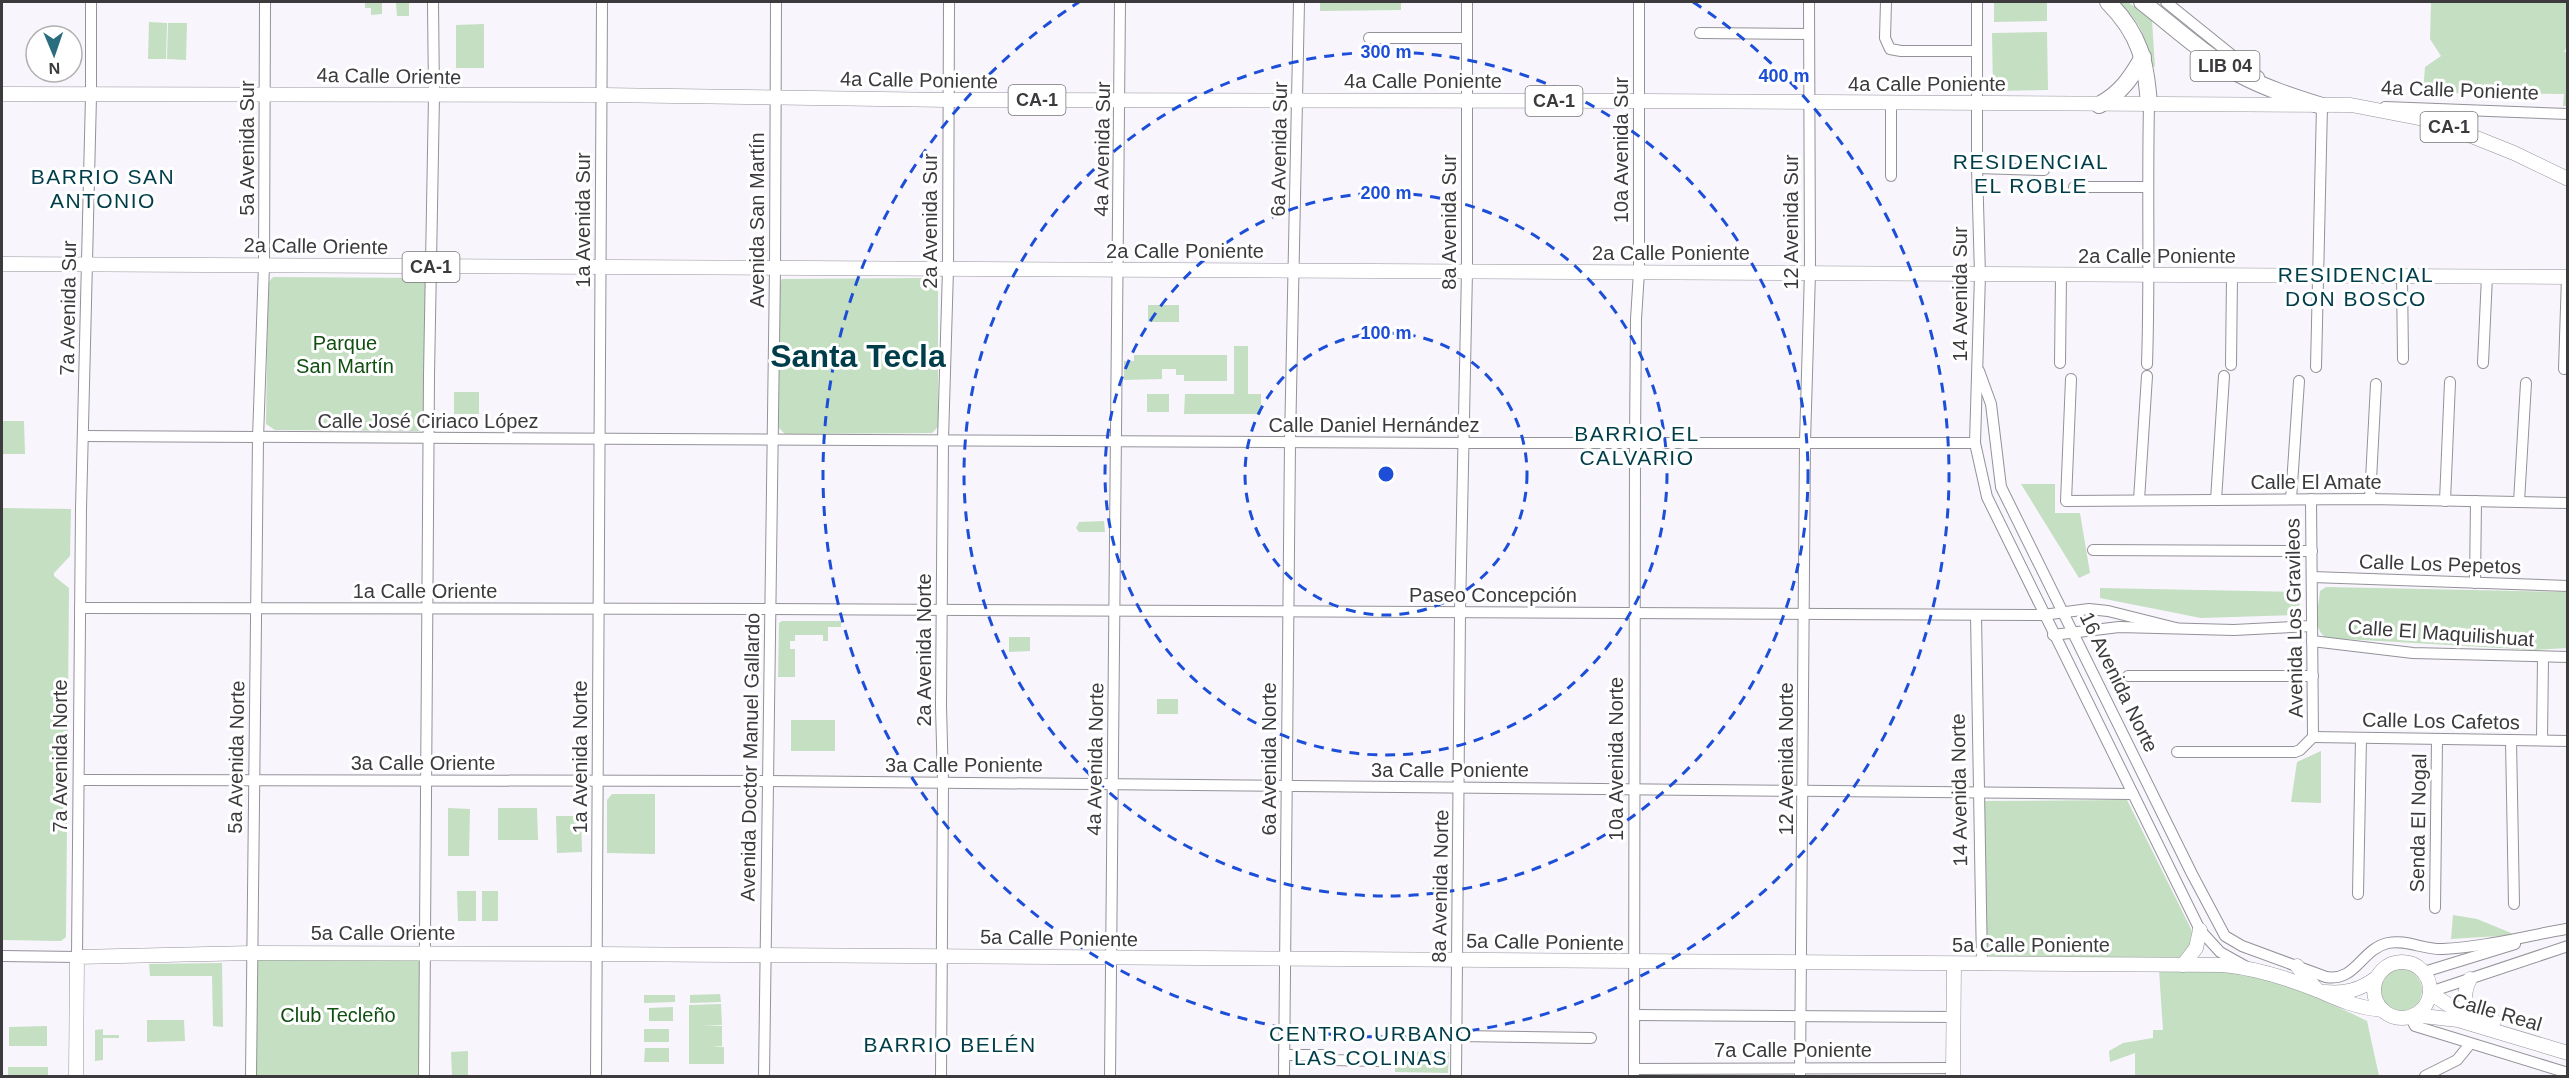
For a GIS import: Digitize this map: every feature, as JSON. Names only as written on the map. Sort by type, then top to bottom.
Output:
[{"type":"highway","points":[[2108,2],[2133,33],[2143,57],[2149,105]]},
{"type":"highway","name":"LIB 04","points":[[2142,2],[2219,62],[2262,86],[2322,106]]},
{"type":"highway","points":[[2099,105],[2125,86],[2143,57]]},
{"type":"main road","name":"4a Calle Oriente","points":[[2,94],[91,96],[602,95],[776,98]]},
{"type":"main road","name":"4a Calle Poniente","points":[[776,98],[2322,106]]},
{"type":"main road","name":"CA-1","points":[[2322,106],[2351,105],[2434,121],[2514,153],[2568,179]]},
{"type":"main road","name":"2a Calle Oriente","points":[[2,264],[775,269]]},
{"type":"main road","name":"2a Calle Poniente","points":[[775,269],[2567,277]]},
{"type":"main road","points":[[2183,965],[2196,948],[2200,930]]},
{"type":"main road","name":"5a Calle Oriente","points":[[77,957],[252,953],[765,954]]},
{"type":"main road","name":"5a Calle Poniente","points":[[765,954],[1634,963],[2183,965],[2248,968],[2319,991],[2350,1005],[2383,1010]]},
{"type":"main road","name":"7a Avenida Norte","points":[[76,1077],[77,957]]},
{"type":"main road","points":[[2400,962],[2413,964],[2424,972],[2429,981],[2430,993],[2425,1006],[2412,1016],[2398,1017],[2383,1010],[2374,996],[2376,978],[2388,965],[2400,962]]},
{"type":"main road","points":[[1953,1072],[1954,964]]},
{"type":"main road","points":[[2297,966],[2319,991]]},
{"type":"main road","name":"5a Calle Poniente","points":[[2319,991],[2350,992],[2364,987],[2376,978]]},
{"type":"main road","points":[[2470,979],[2464,998],[2469,1008],[2480,1016]]},
{"type":"main road","name":"Calle Real","points":[[2430,993],[2451,1006],[2568,1046]]},
{"type":"main road","name":"Calle Real","points":[[2412,1016],[2458,1020],[2568,1053]]},
{"type":"street","name":"7a Avenida Sur","points":[[83,436],[91,2]]},
{"type":"street","name":"5a Avenida Sur","points":[[258,438],[264,265],[265,2]]},
{"type":"street","points":[[424,1077],[433,2]]},
{"type":"street","name":"1a Avenida Sur","points":[[601,438],[602,2]]},
{"type":"street","name":"Avenida San Martín","points":[[772,439],[776,2]]},
{"type":"street","name":"2a Avenida Sur","points":[[943,440],[948,269],[949,2]]},
{"type":"street","name":"4a Avenida Sur","points":[[1117,441],[1120,2]]},
{"type":"street","name":"6a Avenida Sur","points":[[1290,442],[1299,100],[1299,2]]},
{"type":"street","name":"8a Avenida Sur","points":[[1464,443],[1467,271],[1467,2]]},
{"type":"street","name":"10a Avenida Sur","points":[[1635,442],[1639,272],[1639,2]]},
{"type":"street","name":"12 Avenida Sur","points":[[1805,442],[1810,272],[1809,2]]},
{"type":"street","points":[[1886,2],[1885,38],[1890,49],[1977,51]]},
{"type":"street","name":"14 Avenida Sur","points":[[1975,443],[1980,275],[1977,168],[1977,2]]},
{"type":"street","points":[[2166,2],[2259,77],[2262,86]]},
{"type":"street","points":[[1700,33],[1809,34]]},
{"type":"street","points":[[1369,38],[1467,38]]},
{"type":"street","points":[[1891,104],[1891,176]]},
{"type":"street","points":[[2147,364],[2150,275],[2147,187],[2149,105]]},
{"type":"street","name":"4a Calle Poniente","points":[[2351,105],[2568,114]]},
{"type":"street","points":[[2316,367],[2322,106]]},
{"type":"street","points":[[1977,168],[2044,170]]},
{"type":"street","points":[[2074,187],[2147,187]]},
{"type":"street","points":[[2231,364],[2232,275]]},
{"type":"street","points":[[2060,363],[2061,276]]},
{"type":"street","points":[[2402,276],[2403,359]]},
{"type":"street","points":[[2483,363],[2487,276]]},
{"type":"street","points":[[2564,369],[2567,277]]},
{"type":"street","name":"16 Avenida Norte","points":[[1977,365],[1991,404],[2001,487],[2075,632],[2192,874],[2225,936],[2242,946],[2326,977],[2340,978],[2354,970],[2370,951],[2390,943],[2403,942],[2441,949],[2567,928]]},
{"type":"street","points":[[2139,500],[2147,376]]},
{"type":"street","points":[[2216,500],[2224,376]]},
{"type":"street","name":"Calle El Amate","points":[[2071,379],[2066,501],[2370,499],[2568,503]]},
{"type":"street","points":[[2291,499],[2299,381]]},
{"type":"street","points":[[2445,501],[2450,382]]},
{"type":"street","points":[[2519,502],[2526,383]]},
{"type":"street","points":[[2370,499],[2376,384]]},
{"type":"street","name":"Calle José Ciriaco López","points":[[83,436],[772,439]]},
{"type":"street","name":"7a Avenida Norte","points":[[77,957],[83,436]]},
{"type":"street","name":"5a Avenida Norte","points":[[251,1077],[258,438]]},
{"type":"street","name":"1a Avenida Norte","points":[[596,1077],[601,438]]},
{"type":"street","name":"Calle Daniel Hernández","points":[[772,439],[1975,443]]},
{"type":"street","name":"Avenida Doctor Manuel Gallardo","points":[[764,1077],[772,439]]},
{"type":"street","name":"2a Avenida Norte","points":[[941,1077],[943,440]]},
{"type":"street","name":"4a Avenida Norte","points":[[1110,1077],[1117,441]]},
{"type":"street","name":"6a Avenida Norte","points":[[1284,1077],[1290,442]]},
{"type":"street","name":"10a Avenida Norte","points":[[1634,1073],[1635,442]]},
{"type":"street","name":"12 Avenida Norte","points":[[1800,1072],[1803,962],[1805,442]]},
{"type":"street","name":"8a Avenida Norte","points":[[1456,1077],[1460,613],[1464,443]]},
{"type":"street","name":"16 Avenida Norte","points":[[1975,443],[1987,497],[2043,615],[2200,930],[2220,952],[2248,968]]},
{"type":"street","name":"Avenida Los Gravileos","points":[[2311,499],[2313,737]]},
{"type":"street","points":[[2475,583],[2476,501]]},
{"type":"street","points":[[2094,550],[2312,551]]},
{"type":"street","name":"Calle Los Pepetos","points":[[2312,578],[2568,586]]},
{"type":"street","name":"1a Calle Oriente","points":[[80,608],[942,610]]},
{"type":"street","name":"Paseo Concepción","points":[[942,610],[2043,615],[2089,609],[2108,611],[2176,628]]},
{"type":"street","name":"14 Avenida Norte","points":[[1976,615],[1982,964]]},
{"type":"street","points":[[2053,635],[2119,627],[2234,630],[2312,626]]},
{"type":"street","name":"Calle El Maquilishuat","points":[[2313,641],[2413,653],[2568,657]]},
{"type":"street","points":[[2541,740],[2543,658]]},
{"type":"street","points":[[2128,676],[2313,676]]},
{"type":"street","points":[[2093,715],[2110,704]]},
{"type":"street","points":[[2177,752],[2295,752],[2313,737]]},
{"type":"street","name":"Calle Los Cafetos","points":[[2313,737],[2568,741]]},
{"type":"street","points":[[2358,894],[2361,738]]},
{"type":"street","name":"Senda El Nogal","points":[[2435,908],[2437,739]]},
{"type":"street","points":[[2511,740],[2514,904]]},
{"type":"street","name":"3a Calle Oriente","points":[[79,780],[768,781]]},
{"type":"street","name":"3a Calle Poniente","points":[[768,781],[1635,789],[1978,795],[2133,794]]},
{"type":"street","points":[[2184,897],[2192,874]]},
{"type":"street","points":[[2424,972],[2567,928]]},
{"type":"street","points":[[2430,993],[2568,946]]},
{"type":"street","name":"5a Calle Oriente","points":[[2,956],[77,957]]},
{"type":"street","points":[[1634,1015],[1954,1017]]},
{"type":"street","points":[[2412,1016],[2415,1026],[2568,1073]]},
{"type":"street","points":[[1457,1036],[1591,1038]]},
{"type":"street","points":[[2426,1077],[2457,1060],[2470,1044]]},
{"type":"street","points":[[1284,1055],[1325,1055],[1331,1060],[1380,1061]]},
{"type":"street","name":"7a Calle Poniente","points":[[1634,1073],[1953,1072]]},
{"type":"green space","points":[[365,2],[409,2],[409,16],[397,16],[396,3],[382,3],[382,14],[371,15],[371,8],[365,8]]},
{"type":"green space","points":[[1320,2],[1401,2],[1401,10],[1320,11]]},
{"type":"green space","points":[[1994,2],[2047,2],[2047,21],[1994,22]]},
{"type":"green space","points":[[2117,2],[2128,2],[2152,20],[2155,67],[2150,64],[2141,29],[2131,15]]},
{"type":"green space","points":[[2431,2],[2567,2],[2567,46],[2564,52],[2567,52],[2567,106],[2563,106],[2564,94],[2423,93],[2425,67],[2441,56],[2430,39]]},
{"type":"green space","points":[[149,22],[167,23],[166,59],[148,59]]},
{"type":"green space","points":[[168,23],[187,23],[186,60],[167,59]]},
{"type":"green space","points":[[484,24],[484,68],[456,68],[456,25]]},
{"type":"green space","points":[[2047,32],[2048,90],[1993,91],[1992,33]]},
{"type":"green space","name":"Parque San Martín","points":[[273,277],[420,278],[425,283],[425,426],[419,431],[275,430],[266,424],[268,283]]},
{"type":"green space","points":[[928,278],[938,286],[938,427],[932,433],[785,434],[779,428],[779,285],[782,279]]},
{"type":"green space","points":[[1148,305],[1179,305],[1179,322],[1148,322]]},
{"type":"green space","points":[[1234,346],[1248,346],[1248,394],[1261,394],[1261,414],[1184,414],[1185,394],[1234,394]]},
{"type":"green space","points":[[1134,355],[1227,355],[1227,381],[1184,381],[1184,375],[1176,375],[1176,369],[1162,369],[1162,379],[1124,380],[1124,361],[1134,361]]},
{"type":"green space","points":[[454,392],[479,392],[479,414],[454,414]]},
{"type":"green space","points":[[1147,394],[1169,394],[1169,412],[1147,412]]},
{"type":"green space","points":[[2,421],[24,421],[25,454],[3,454]]},
{"type":"green space","points":[[2021,484],[2055,484],[2055,513],[2080,513],[2090,573],[2079,578]]},
{"type":"green space","points":[[2,508],[71,509],[70,556],[54,573],[54,576],[69,588],[66,937],[61,941],[2,940]]},
{"type":"green space","points":[[1104,521],[1105,532],[1079,532],[1076,528],[1079,522]]},
{"type":"green space","points":[[2326,587],[2567,592],[2567,648],[2535,650],[2327,638],[2317,624],[2320,591]]},
{"type":"green space","points":[[2100,588],[2299,592],[2300,615],[2201,618],[2100,598]]},
{"type":"green space","points":[[782,621],[841,621],[841,627],[828,627],[828,641],[823,641],[823,635],[795,635],[795,641],[790,641],[790,649],[795,649],[795,677],[778,677],[779,623]]},
{"type":"green space","points":[[1009,637],[1030,637],[1030,651],[1009,652]]},
{"type":"green space","points":[[1157,699],[1178,699],[1178,714],[1157,714]]},
{"type":"green space","points":[[791,720],[835,720],[835,751],[791,751]]},
{"type":"green space","points":[[2321,751],[2321,803],[2291,802],[2297,762]]},
{"type":"green space","points":[[612,794],[655,794],[655,854],[607,853],[607,800]]},
{"type":"green space","points":[[2127,800],[2192,931],[2189,946],[2179,958],[1985,956],[1985,801]]},
{"type":"green space","points":[[448,808],[470,809],[469,856],[448,856]]},
{"type":"green space","points":[[498,808],[537,808],[538,840],[498,840]]},
{"type":"green space","points":[[556,816],[581,816],[582,852],[557,853]]},
{"type":"green space","points":[[457,891],[476,891],[476,921],[458,921]]},
{"type":"green space","points":[[482,891],[498,891],[498,921],[482,921]]},
{"type":"green space","points":[[2453,915],[2477,919],[2516,935],[2451,939]]},
{"type":"green space","name":"Club Tecleño","points":[[414,954],[422,966],[420,1076],[254,1076],[255,964],[263,956]]},
{"type":"green space","points":[[222,963],[223,1027],[213,1026],[212,976],[150,976],[149,964]]},
{"type":"green space","points":[[2401,969],[2416,975],[2422,990],[2416,1005],[2401,1011],[2386,1005],[2380,990],[2386,975]]},
{"type":"green space","points":[[2159,970],[2212,970],[2258,978],[2295,989],[2349,1012],[2367,1021],[2379,1076],[2135,1076],[2135,1053],[2110,1062],[2109,1051],[2123,1043],[2153,1038],[2153,1030],[2163,1030]]},
{"type":"green space","points":[[720,994],[721,1002],[690,1003],[690,995]]},
{"type":"green space","points":[[644,995],[675,995],[675,1002],[644,1003]]},
{"type":"green space","points":[[721,1004],[722,1025],[702,1026],[722,1026],[722,1046],[712,1046],[724,1047],[724,1064],[689,1064],[689,1005]]},
{"type":"green space","points":[[673,1007],[673,1021],[649,1021],[649,1008]]},
{"type":"green space","points":[[147,1020],[184,1020],[185,1041],[147,1042]]},
{"type":"green space","points":[[47,1026],[47,1046],[9,1046],[9,1027]]},
{"type":"green space","points":[[103,1029],[103,1035],[119,1035],[119,1038],[103,1038],[103,1060],[95,1061],[95,1030]]},
{"type":"green space","points":[[644,1029],[669,1029],[669,1042],[644,1042]]},
{"type":"green space","points":[[645,1048],[669,1048],[669,1062],[644,1062]]},
{"type":"green space","points":[[468,1051],[468,1076],[452,1076],[451,1052]]},
{"type":"green space","points":[[1395,1051],[1449,1052],[1448,1073],[1395,1072]]},
{"type":"green space","points":[[8,1067],[48,1067],[48,1076],[8,1076]]},
{"type":"district","name":"RESIDENCIAL EL ROBLE","points":[[2031,173]]},
{"type":"district","name":"BARRIO SAN ANTONIO","points":[[103,188]]},
{"type":"district","name":"RESIDENCIAL DON BOSCO","points":[[2356,286]]},
{"type":"district","name":"Santa Tecla","points":[[858,356]]},
{"type":"district","name":"BARRIO EL CALVARIO","points":[[1637,445]]},
{"type":"district","name":"BARRIO BELÉN","points":[[950,1044]]},
{"type":"district","name":"CENTRO URBANO LAS COLINAS","points":[[1371,1045]]}]
